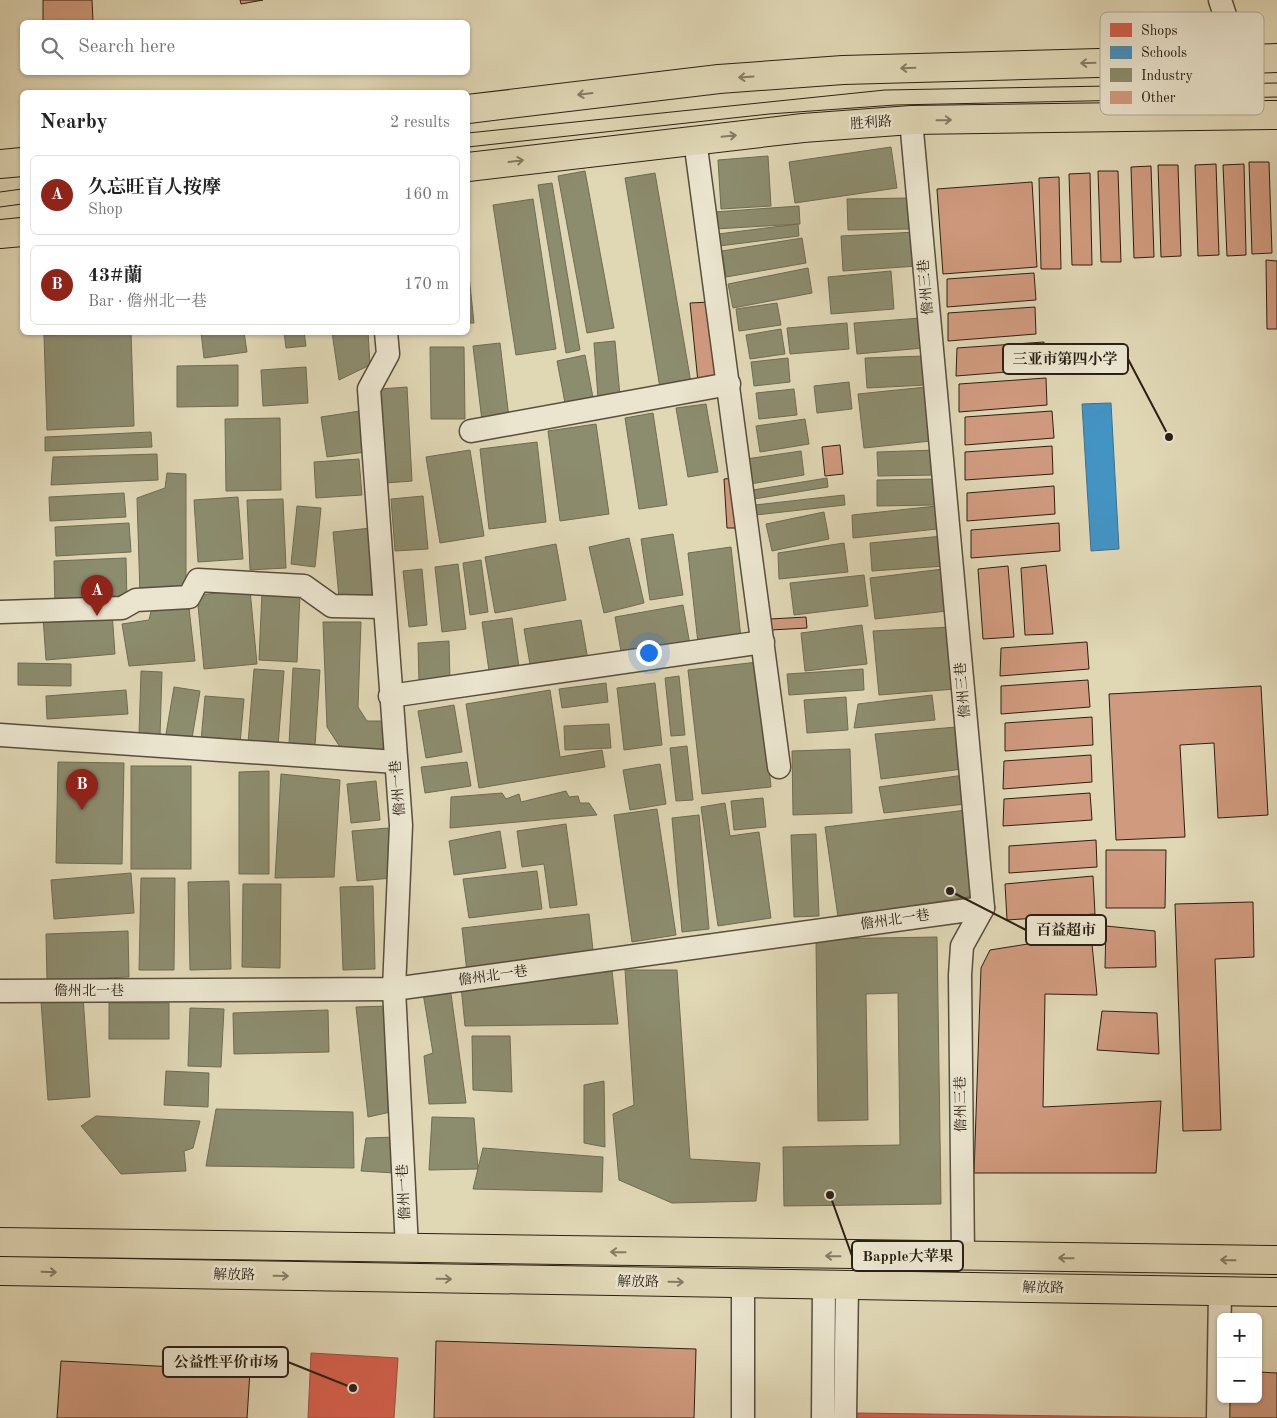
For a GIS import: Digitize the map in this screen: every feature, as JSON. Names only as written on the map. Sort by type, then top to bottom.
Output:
[{"type":"main road","points":[[1264,59],[1277,58]]},
{"type":"main road","points":[[470,110],[719,79],[843,70],[1100,64]]},
{"type":"main road","name":"胜利路","points":[[470,167],[803,128],[911,120],[1277,115]]},
{"type":"main road","points":[[0,164],[20,162]]},
{"type":"main road","points":[[0,234],[20,232]]},
{"type":"main road","points":[[0,1242],[1277,1260]]},
{"type":"main road","name":"解放路","points":[[0,1271],[1277,1292]]},
{"type":"street","points":[[1220,0],[1224,12]]},
{"type":"street","name":"儋州三巷","points":[[911,120],[983,908],[962,946],[960,975],[963,1257]]},
{"type":"street","points":[[696,140],[780,766]]},
{"type":"street","name":"儋州一巷","points":[[386,335],[388,354],[370,389],[390,696],[401,825],[394,990],[407,1248]]},
{"type":"street","points":[[471,431],[729,384]]},
{"type":"street","points":[[0,612],[122,608],[136,600],[189,597],[198,580],[304,586],[332,606],[384,606]]},
{"type":"street","points":[[390,696],[763,642]]},
{"type":"street","points":[[0,735],[396,762]]},
{"type":"street","name":"儋州北一巷","points":[[0,991],[394,990],[983,908]]},
{"type":"street","points":[[743,1284],[743,1418]]},
{"type":"street","points":[[823,1418],[835,1285]]},
{"type":"street","points":[[835,1285],[845,1418]]},
{"type":"street","points":[[1218,1418],[1220,1291]]},
{"type":"building: Shops","points":[[311,1353],[398,1358],[394,1418],[308,1418]]},
{"type":"building: Shops","points":[[856,1413],[1210,1418],[855,1418]]},
{"type":"building: Schools","points":[[1111,403],[1119,549],[1091,551],[1082,404]]},
{"type":"building: Industry","points":[[891,147],[897,188],[795,203],[789,162]]},
{"type":"building: Industry","points":[[768,156],[771,206],[721,209],[718,160]]},
{"type":"building: Industry","points":[[585,171],[614,328],[587,333],[558,176]]},
{"type":"building: Industry","points":[[655,173],[691,383],[660,388],[625,178]]},
{"type":"building: Industry","points":[[552,183],[580,350],[566,353],[538,185]]},
{"type":"building: Industry","points":[[909,198],[909,229],[848,230],[847,199]]},
{"type":"building: Industry","points":[[533,199],[556,349],[516,355],[493,205]]},
{"type":"building: Industry","points":[[799,206],[800,224],[715,229],[714,212]]},
{"type":"building: Industry","points":[[798,224],[799,236],[719,246],[718,234]]},
{"type":"building: Industry","points":[[916,232],[918,266],[843,271],[841,236]]},
{"type":"building: Industry","points":[[802,238],[806,263],[726,277],[722,251]]},
{"type":"building: Industry","points":[[808,268],[812,293],[733,308],[728,284]]},
{"type":"building: Industry","points":[[891,271],[894,309],[831,314],[828,277]]},
{"type":"building: Industry","points":[[470,285],[474,323],[470,323]]},
{"type":"building: Industry","points":[[777,303],[781,325],[739,331],[736,309]]},
{"type":"building: Industry","points":[[921,318],[923,348],[857,354],[854,323]]},
{"type":"building: Industry","points":[[847,323],[849,349],[790,354],[787,328]]},
{"type":"building: Industry","points":[[781,329],[785,354],[750,359],[746,335]]},
{"type":"building: Industry","points":[[44,335],[131,335],[134,426],[47,430]]},
{"type":"building: Industry","points":[[201,335],[244,335],[247,352],[204,358]]},
{"type":"building: Industry","points":[[284,335],[304,335],[306,346],[286,348]]},
{"type":"building: Industry","points":[[332,335],[368,335],[370,365],[339,380]]},
{"type":"building: Industry","points":[[615,341],[620,396],[598,398],[594,343]]},
{"type":"building: Industry","points":[[500,343],[509,418],[482,421],[473,346]]},
{"type":"building: Industry","points":[[430,347],[464,347],[465,419],[431,419]]},
{"type":"building: Industry","points":[[585,355],[594,403],[566,408],[557,361]]},
{"type":"building: Industry","points":[[925,356],[927,385],[867,388],[865,358]]},
{"type":"building: Industry","points":[[788,358],[790,382],[754,386],[751,362]]},
{"type":"building: Industry","points":[[238,365],[238,406],[177,407],[177,366]]},
{"type":"building: Industry","points":[[306,367],[308,403],[263,406],[261,370]]},
{"type":"building: Industry","points":[[849,382],[852,409],[817,413],[814,386]]},
{"type":"building: Industry","points":[[407,387],[412,481],[386,483],[380,389]]},
{"type":"building: Industry","points":[[926,387],[931,441],[864,448],[858,394]]},
{"type":"building: Industry","points":[[794,389],[797,415],[759,419],[756,393]]},
{"type":"building: Industry","points":[[706,404],[718,472],[688,477],[676,408]]},
{"type":"building: Industry","points":[[360,411],[366,452],[327,457],[321,417]]},
{"type":"building: Industry","points":[[653,413],[667,505],[639,509],[625,418]]},
{"type":"building: Industry","points":[[280,418],[281,490],[226,491],[225,419]]},
{"type":"building: Industry","points":[[805,419],[809,444],[760,452],[756,426]]},
{"type":"building: Industry","points":[[596,424],[609,514],[560,521],[548,431]]},
{"type":"building: Industry","points":[[151,432],[152,447],[45,451],[45,437]]},
{"type":"building: Industry","points":[[537,442],[546,522],[489,529],[480,449]]},
{"type":"building: Industry","points":[[470,450],[484,536],[440,543],[426,457]]},
{"type":"building: Industry","points":[[938,450],[938,475],[878,476],[877,452]]},
{"type":"building: Industry","points":[[801,451],[804,475],[750,484],[746,459]]},
{"type":"building: Industry","points":[[157,454],[158,480],[51,485],[53,457]]},
{"type":"building: Industry","points":[[359,459],[362,495],[316,498],[314,462]]},
{"type":"building: Industry","points":[[167,473],[186,474],[186,591],[140,595],[137,498],[165,488]]},
{"type":"building: Industry","points":[[827,478],[828,487],[754,499],[753,490]]},
{"type":"building: Industry","points":[[935,479],[936,505],[877,506],[877,480]]},
{"type":"building: Industry","points":[[124,493],[126,517],[50,521],[49,497]]},
{"type":"building: Industry","points":[[844,495],[845,505],[756,515],[755,505]]},
{"type":"building: Industry","points":[[423,496],[428,549],[395,551],[391,499]]},
{"type":"building: Industry","points":[[238,497],[243,559],[198,562],[194,500]]},
{"type":"building: Industry","points":[[283,499],[286,568],[250,570],[247,500]]},
{"type":"building: Industry","points":[[297,506],[321,508],[315,567],[291,564]]},
{"type":"building: Industry","points":[[937,506],[937,529],[853,538],[852,515]]},
{"type":"building: Industry","points":[[824,512],[829,539],[772,551],[766,524]]},
{"type":"building: Industry","points":[[129,523],[131,552],[56,556],[55,527]]},
{"type":"building: Industry","points":[[371,528],[378,594],[339,598],[333,532]]},
{"type":"building: Industry","points":[[673,534],[683,595],[650,600],[641,539]]},
{"type":"building: Industry","points":[[943,536],[945,566],[872,571],[870,543]]},
{"type":"building: Industry","points":[[629,538],[644,603],[604,613],[589,547]]},
{"type":"building: Industry","points":[[844,543],[848,572],[779,579],[778,553]]},
{"type":"building: Industry","points":[[556,544],[566,600],[495,613],[485,557]]},
{"type":"building: Industry","points":[[731,547],[741,638],[698,643],[688,553]]},
{"type":"building: Industry","points":[[126,558],[127,601],[55,604],[54,561]]},
{"type":"building: Industry","points":[[481,560],[488,612],[470,615],[463,563]]},
{"type":"building: Industry","points":[[458,564],[466,629],[442,632],[435,567]]},
{"type":"building: Industry","points":[[422,569],[427,625],[409,627],[403,571]]},
{"type":"building: Industry","points":[[943,569],[947,611],[875,619],[870,578]]},
{"type":"building: Industry","points":[[864,575],[868,606],[794,615],[790,583]]},
{"type":"building: Industry","points":[[250,590],[257,664],[204,669],[197,595]]},
{"type":"building: Industry","points":[[262,592],[300,594],[297,662],[259,660]]},
{"type":"building: Industry","points":[[683,605],[690,645],[622,657],[615,617]]},
{"type":"building: Industry","points":[[152,607],[189,608],[195,661],[129,666],[122,624],[149,620]]},
{"type":"building: Industry","points":[[112,612],[115,654],[46,660],[43,617]]},
{"type":"building: Industry","points":[[512,618],[519,667],[489,671],[482,622]]},
{"type":"building: Industry","points":[[581,620],[588,660],[531,670],[524,629]]},
{"type":"building: Industry","points":[[323,622],[361,622],[358,707],[367,721],[384,721],[384,754],[340,747],[327,727]]},
{"type":"building: Industry","points":[[862,625],[867,664],[805,671],[801,633]]},
{"type":"building: Industry","points":[[951,627],[956,689],[879,695],[873,631]]},
{"type":"building: Industry","points":[[449,641],[450,681],[419,682],[418,643]]},
{"type":"building: Industry","points":[[758,662],[771,787],[702,794],[688,670]]},
{"type":"building: Industry","points":[[18,663],[71,664],[71,686],[18,685]]},
{"type":"building: Industry","points":[[293,668],[320,670],[315,746],[289,744]]},
{"type":"building: Industry","points":[[254,669],[284,671],[278,746],[248,743]]},
{"type":"building: Industry","points":[[863,669],[864,690],[789,695],[787,674]]},
{"type":"building: Industry","points":[[141,671],[162,672],[160,736],[139,735]]},
{"type":"building: Industry","points":[[679,676],[685,735],[671,736],[665,678]]},
{"type":"building: Industry","points":[[606,683],[608,702],[562,708],[559,689]]},
{"type":"building: Industry","points":[[655,683],[662,745],[624,750],[617,688]]},
{"type":"building: Industry","points":[[174,687],[200,691],[192,738],[166,734]]},
{"type":"building: Industry","points":[[126,690],[128,714],[47,719],[46,696]]},
{"type":"building: Industry","points":[[550,690],[560,757],[602,750],[605,767],[479,788],[466,704]]},
{"type":"building: Industry","points":[[932,695],[935,720],[854,728],[858,704]]},
{"type":"building: Industry","points":[[205,696],[244,699],[240,744],[201,741]]},
{"type":"building: Industry","points":[[846,697],[848,730],[807,733],[804,700]]},
{"type":"building: Industry","points":[[454,705],[462,752],[426,758],[418,711]]},
{"type":"building: Industry","points":[[609,724],[611,748],[565,750],[564,726]]},
{"type":"building: Industry","points":[[956,727],[963,769],[881,779],[875,734]]},
{"type":"building: Industry","points":[[687,746],[693,800],[676,801],[670,748]]},
{"type":"building: Industry","points":[[850,749],[852,813],[793,815],[792,751]]},
{"type":"building: Industry","points":[[58,762],[124,763],[122,864],[56,863]]},
{"type":"building: Industry","points":[[467,762],[471,786],[425,793],[421,767]]},
{"type":"building: Industry","points":[[660,764],[666,804],[630,810],[623,770]]},
{"type":"building: Industry","points":[[131,766],[191,766],[191,869],[131,869]]},
{"type":"building: Industry","points":[[269,771],[269,874],[239,874],[239,772]]},
{"type":"building: Industry","points":[[281,774],[340,780],[334,877],[275,878]]},
{"type":"building: Industry","points":[[964,775],[966,804],[884,813],[879,787]]},
{"type":"building: Industry","points":[[376,781],[380,820],[351,823],[347,784]]},
{"type":"building: Industry","points":[[566,791],[569,797],[578,796],[580,803],[589,803],[597,815],[450,828],[451,797],[502,793],[506,799],[519,794],[521,802]]},
{"type":"building: Industry","points":[[763,798],[766,827],[734,830],[731,801]]},
{"type":"building: Industry","points":[[725,803],[730,836],[759,832],[771,918],[718,926],[701,807]]},
{"type":"building: Industry","points":[[657,809],[676,935],[632,942],[614,815]]},
{"type":"building: Industry","points":[[967,810],[974,896],[838,917],[825,827]]},
{"type":"building: Industry","points":[[699,815],[709,929],[682,932],[672,818]]},
{"type":"building: Industry","points":[[566,824],[577,905],[550,908],[544,864],[522,867],[517,831]]},
{"type":"building: Industry","points":[[388,828],[393,878],[357,881],[352,831]]},
{"type":"building: Industry","points":[[500,831],[506,868],[454,875],[449,841]]},
{"type":"building: Industry","points":[[816,834],[819,916],[794,917],[791,835]]},
{"type":"building: Industry","points":[[537,871],[542,909],[469,918],[463,879]]},
{"type":"building: Industry","points":[[131,873],[134,913],[54,919],[51,880]]},
{"type":"building: Industry","points":[[141,878],[175,878],[174,970],[139,970]]},
{"type":"building: Industry","points":[[229,881],[231,969],[190,970],[188,882]]},
{"type":"building: Industry","points":[[243,884],[281,884],[280,968],[242,967]]},
{"type":"building: Industry","points":[[373,886],[375,969],[343,970],[340,887]]},
{"type":"building: Industry","points":[[589,914],[594,959],[467,972],[462,928]]},
{"type":"building: Industry","points":[[128,931],[129,977],[47,980],[46,934]]},
{"type":"building: Industry","points":[[937,937],[941,1204],[784,1206],[783,1147],[900,1145],[898,993],[866,994],[868,1120],[818,1121],[816,939]]},
{"type":"building: Industry","points":[[625,970],[677,970],[690,1159],[760,1163],[756,1201],[672,1203],[619,1180],[613,1114],[634,1105]]},
{"type":"building: Industry","points":[[612,971],[618,1024],[465,1026],[461,986]]},
{"type":"building: Industry","points":[[450,987],[466,1103],[429,1104],[424,1056],[433,1053],[423,993]]},
{"type":"building: Industry","points":[[83,997],[90,1097],[48,1100],[41,1001]]},
{"type":"building: Industry","points":[[109,1003],[169,1003],[169,1039],[109,1039]]},
{"type":"building: Industry","points":[[389,1006],[395,1111],[368,1117],[356,1007]]},
{"type":"building: Industry","points":[[190,1008],[224,1009],[221,1067],[188,1066]]},
{"type":"building: Industry","points":[[328,1010],[329,1052],[234,1054],[233,1013]]},
{"type":"building: Industry","points":[[472,1036],[510,1036],[512,1092],[473,1090]]},
{"type":"building: Industry","points":[[166,1071],[209,1073],[208,1107],[164,1105]]},
{"type":"building: Industry","points":[[604,1081],[605,1147],[584,1143],[584,1085]]},
{"type":"building: Industry","points":[[216,1109],[353,1112],[354,1168],[206,1166]]},
{"type":"building: Industry","points":[[96,1116],[200,1121],[193,1148],[184,1151],[186,1171],[121,1174],[81,1126]]},
{"type":"building: Industry","points":[[432,1117],[474,1118],[478,1169],[429,1170]]},
{"type":"building: Industry","points":[[396,1137],[395,1173],[361,1171],[366,1138]]},
{"type":"building: Industry","points":[[483,1148],[603,1157],[602,1192],[473,1189]]},
{"type":"building: Other","points":[[43,0],[92,0],[93,20],[43,20]]},
{"type":"building: Other","points":[[240,0],[263,0],[241,4]]},
{"type":"building: Other","points":[[1249,162],[1269,162],[1272,253],[1252,254]]},
{"type":"building: Other","points":[[1216,164],[1219,255],[1198,256],[1195,165]]},
{"type":"building: Other","points":[[1244,164],[1246,255],[1227,256],[1223,165]]},
{"type":"building: Other","points":[[1158,165],[1178,165],[1181,256],[1161,257]]},
{"type":"building: Other","points":[[1151,166],[1154,257],[1134,258],[1131,167]]},
{"type":"building: Other","points":[[1098,171],[1118,171],[1121,262],[1101,262]]},
{"type":"building: Other","points":[[1090,173],[1092,265],[1072,265],[1069,174]]},
{"type":"building: Other","points":[[1059,177],[1061,269],[1041,269],[1039,178]]},
{"type":"building: Other","points":[[1032,182],[1037,267],[943,274],[937,189]]},
{"type":"building: Other","points":[[1266,260],[1277,261],[1277,329],[1267,329]]},
{"type":"building: Other","points":[[1034,273],[1036,300],[947,307],[947,279]]},
{"type":"building: Other","points":[[710,302],[720,381],[698,382],[690,303]]},
{"type":"building: Other","points":[[1035,307],[1036,334],[948,341],[948,313]]},
{"type":"building: Other","points":[[1044,342],[1045,369],[956,376],[957,348]]},
{"type":"building: Other","points":[[1046,378],[1047,405],[959,412],[959,384]]},
{"type":"building: Other","points":[[1052,411],[1054,438],[965,445],[965,417]]},
{"type":"building: Other","points":[[840,445],[843,474],[825,476],[822,447]]},
{"type":"building: Other","points":[[1052,446],[1053,474],[965,480],[965,452]]},
{"type":"building: Other","points":[[736,478],[739,528],[727,528],[724,479]]},
{"type":"building: Other","points":[[1054,486],[1055,514],[967,521],[967,493]]},
{"type":"building: Other","points":[[1059,523],[1060,551],[971,558],[971,530]]},
{"type":"building: Other","points":[[1046,565],[1053,634],[1025,635],[1021,568]]},
{"type":"building: Other","points":[[1008,566],[1014,637],[983,639],[978,569]]},
{"type":"building: Other","points":[[806,617],[807,628],[771,630],[770,619]]},
{"type":"building: Other","points":[[1087,642],[1089,669],[1000,676],[1001,648]]},
{"type":"building: Other","points":[[1088,680],[1090,707],[1001,714],[1001,686]]},
{"type":"building: Other","points":[[1261,686],[1268,815],[1218,818],[1214,743],[1180,745],[1185,837],[1116,840],[1109,694]]},
{"type":"building: Other","points":[[1092,717],[1093,745],[1005,751],[1005,723]]},
{"type":"building: Other","points":[[1091,755],[1092,782],[1003,789],[1004,761]]},
{"type":"building: Other","points":[[1090,793],[1092,820],[1003,826],[1004,799]]},
{"type":"building: Other","points":[[1096,840],[1097,867],[1009,873],[1009,846]]},
{"type":"building: Other","points":[[1106,850],[1166,850],[1165,908],[1106,908]]},
{"type":"building: Other","points":[[1093,876],[1095,914],[1007,920],[1005,884]]},
{"type":"building: Other","points":[[1253,902],[1254,957],[1215,959],[1221,1130],[1183,1131],[1175,904]]},
{"type":"building: Other","points":[[1106,926],[1155,931],[1156,967],[1105,968]]},
{"type":"building: Other","points":[[1091,934],[1097,995],[1045,994],[1043,1107],[1161,1101],[1156,1173],[974,1173],[981,968],[990,950]]},
{"type":"building: Other","points":[[1102,1011],[1157,1013],[1159,1054],[1097,1050]]},
{"type":"building: Other","points":[[436,1341],[696,1349],[694,1418],[434,1418]]},
{"type":"building: Other","points":[[61,1361],[250,1371],[247,1418],[57,1418]]},
{"type":"building: Other","points":[[1262,1372],[1277,1373],[1277,1418],[1229,1418],[1230,1403],[1262,1403]]},
{"type":"tram line","points":[[1264,83],[1277,83]]},
{"type":"tram line","points":[[470,133],[885,90],[1100,86]]},
{"type":"tram line","points":[[1264,97],[1277,97]]},
{"type":"tram line","points":[[470,147],[769,114],[895,105],[1100,101]]},
{"type":"tram line","points":[[0,192],[20,189]]},
{"type":"tram line","points":[[0,207],[20,204]]},
{"type":"place","name":"三亚市第四小学","points":[[1169,437]]},
{"type":"place","name":"久忘旺盲人按摩","points":[[97,616]]},
{"type":"place","name":"43#蘭","points":[[82,810]]},
{"type":"place","name":"百益超市","points":[[950,891]]},
{"type":"place","name":"Bapple大苹果","points":[[830,1195]]},
{"type":"place","name":"公益性平价市场","points":[[353,1388]]}]
